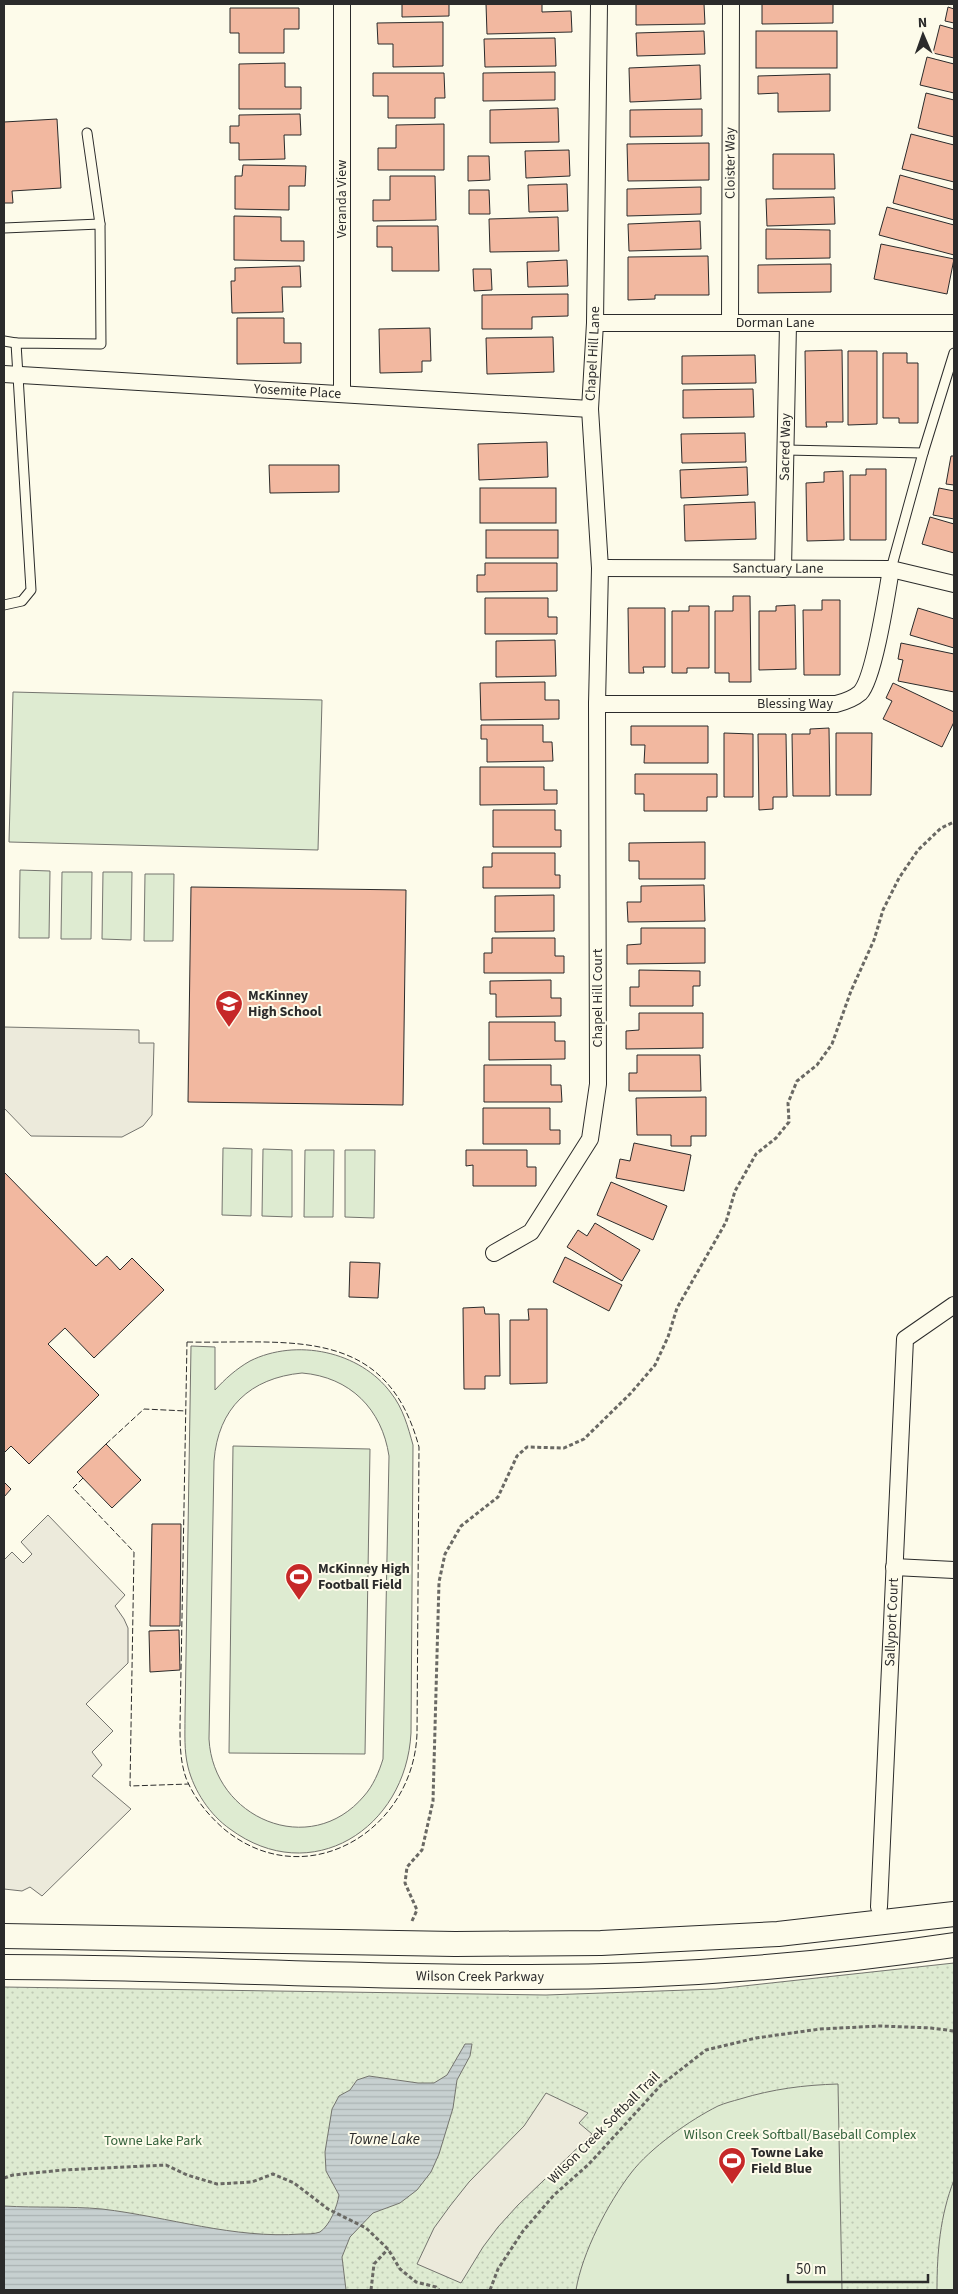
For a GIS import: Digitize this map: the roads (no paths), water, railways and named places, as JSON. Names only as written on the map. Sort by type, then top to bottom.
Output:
[{"type":"main road","points":[[4,1936],[455,1944],[601,1943],[778,1934],[945,1915],[948,1946]]},
{"type":"main road","name":"Wilson Creek Parkway","points":[[4,1967],[481,1977],[600,1976],[756,1967],[866,1957],[948,1946]]},
{"type":"street","name":"Veranda View","points":[[342,4],[342,394]]},
{"type":"street","name":"Chapel Hill Lane","points":[[597,704],[600,568],[590,409],[595,323],[599,4]]},
{"type":"street","name":"Cloister Way","points":[[730,323],[731,4]]},
{"type":"street","name":"Dorman Lane","points":[[595,323],[954,323]]},
{"type":"street","name":"Sacred Way","points":[[783,569],[788,324]]},
{"type":"street","name":"Yosemite Place","points":[[10,374],[590,409]]},
{"type":"street","name":"Sanctuary Lane","points":[[600,568],[892,569],[954,584]]},
{"type":"street","name":"Blessing Way","points":[[597,704],[836,704],[847,701],[861,692],[869,676],[892,569]]},
{"type":"street","name":"Chapel Hill Court","points":[[494,1253],[531,1232],[590,1139],[598,1084],[597,704]]},
{"type":"street","name":"Sallyport Court","points":[[878,1907],[904,1339],[954,1305]]},
{"type":"street","points":[[894,1567],[954,1570]]},
{"type":"lane","points":[[4,341],[16,343],[101,344],[100,224],[87,133]]},
{"type":"lane","points":[[4,228],[100,224]]},
{"type":"lane","points":[[4,605],[22,601],[31,590],[10,374],[16,343]]},
{"type":"lane","points":[[892,569],[923,453],[954,353]]},
{"type":"lane","points":[[786,450],[923,453]]},
{"type":"water","name":"Towne Lake","points":[[465,2044],[472,2044],[470,2056],[457,2080],[453,2108],[439,2154],[431,2172],[417,2190],[400,2203],[373,2213],[350,2237],[342,2257],[346,2290],[4,2290],[4,2206],[102,2209],[251,2233],[276,2235],[320,2232],[327,2225],[337,2205],[339,2195],[326,2171],[325,2152],[332,2109],[339,2096],[350,2090],[357,2080],[369,2076],[418,2083],[434,2083],[447,2075]]},
{"type":"place","name":"McKinney High School","points":[[229,1028]]},
{"type":"place","name":"McKinney High Football Field","points":[[299,1601]]},
{"type":"place","name":"Towne Lake Field Blue","points":[[732,2185]]},
{"type":"park label","name":"Wilson Creek Softball/Baseball Complex","points":[[800,2135]]},
{"type":"park label","name":"Towne Lake Park","points":[[153,2141]]}]
